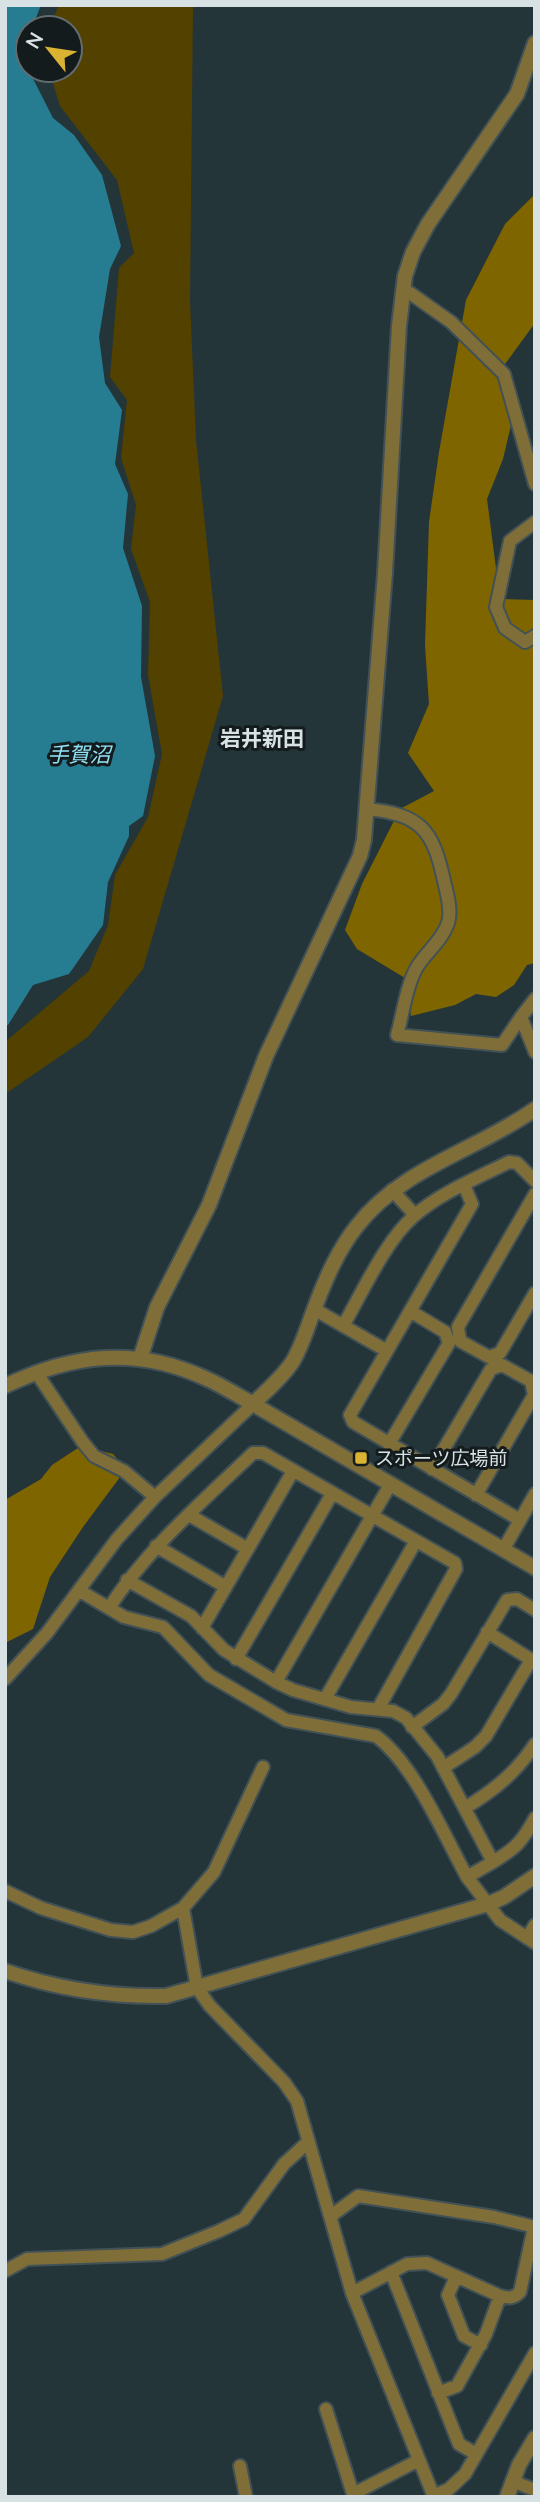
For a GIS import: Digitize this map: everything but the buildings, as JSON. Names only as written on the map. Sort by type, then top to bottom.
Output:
[{"type":"street","points":[[140,1359],[157,1307],[209,1205],[267,1056],[360,856],[385,573],[402,292],[413,252],[428,224],[517,94],[535,43]]},
{"type":"street","points":[[402,292],[410,293],[452,322],[504,374],[532,463],[535,484]]},
{"type":"street","points":[[535,522],[510,541],[496,607],[505,628],[525,642],[535,636]]},
{"type":"street","points":[[366,809],[393,812],[411,819],[428,833],[438,851],[448,900],[449,922],[438,943],[417,967],[397,1035],[502,1045],[535,999]]},
{"type":"street","points":[[521,1017],[535,1052]]},
{"type":"street","points":[[5,1679],[47,1633],[117,1539],[155,1497],[292,1363],[304,1339],[327,1276],[348,1238],[372,1208],[411,1176],[535,1109]]},
{"type":"street","points":[[343,1326],[396,1235],[415,1215],[509,1162],[517,1163],[535,1181]]},
{"type":"street","points":[[464,1185],[472,1203],[350,1415],[353,1422],[520,1520]]},
{"type":"street","points":[[392,1190],[415,1215]]},
{"type":"street","points":[[535,1194],[458,1327],[460,1341],[488,1357],[500,1353],[535,1293]]},
{"type":"street","points":[[314,1309],[387,1351]]},
{"type":"street","points":[[389,1444],[449,1343],[445,1332],[411,1311]]},
{"type":"street","points":[[5,1387],[36,1372],[94,1357],[140,1359],[179,1368],[206,1378],[253,1404],[535,1568]]},
{"type":"street","points":[[432,1469],[491,1369],[502,1365],[531,1381],[534,1395],[476,1494]]},
{"type":"street","points":[[36,1372],[94,1456],[124,1471],[155,1497]]},
{"type":"street","points":[[109,1608],[127,1580],[156,1546],[254,1453],[263,1453],[455,1563],[456,1569],[378,1709]]},
{"type":"street","points":[[202,1628],[293,1471]]},
{"type":"street","points":[[276,1682],[390,1485]]},
{"type":"street","points":[[236,1659],[332,1494]]},
{"type":"street","points":[[503,1550],[535,1494]]},
{"type":"street","points":[[189,1515],[248,1549]]},
{"type":"street","points":[[325,1699],[416,1541]]},
{"type":"street","points":[[156,1546],[226,1587]]},
{"type":"street","points":[[127,1580],[191,1616],[236,1659],[276,1682],[293,1690],[351,1707],[393,1711],[406,1718],[437,1756],[494,1862]]},
{"type":"street","points":[[80,1591],[124,1617],[163,1627],[209,1675],[286,1720],[376,1737],[389,1745],[412,1777],[467,1877],[500,1920],[531,1941],[535,1925]]},
{"type":"street","points":[[412,1727],[452,1694],[507,1600],[517,1599],[535,1610]]},
{"type":"street","points":[[443,1768],[475,1747],[486,1736],[533,1661],[487,1632]]},
{"type":"street","points":[[465,1808],[510,1777],[535,1744]]},
{"type":"street","points":[[5,1891],[41,1908],[111,1930],[133,1932],[151,1926],[183,1908],[214,1872],[263,1767]]},
{"type":"street","points":[[467,1877],[516,1849],[535,1818]]},
{"type":"street","points":[[5,1971],[49,1984],[131,1997],[166,1996],[488,1904],[504,1898],[535,1876]]},
{"type":"street","points":[[183,1908],[197,1988],[210,2006],[284,2082],[297,2101],[352,2293],[433,2496],[459,2482],[535,2353]]},
{"type":"street","points":[[5,2271],[27,2259],[162,2254],[219,2231],[244,2219],[284,2164],[308,2142]]},
{"type":"street","points":[[331,2216],[358,2196],[494,2217],[535,2227],[520,2292],[510,2299],[427,2263],[407,2264],[352,2293]]},
{"type":"street","points":[[391,2272],[459,2444],[476,2454]]},
{"type":"street","points":[[456,2277],[447,2295],[464,2336],[481,2345]]},
{"type":"street","points":[[439,2393],[457,2386],[481,2345],[500,2296]]},
{"type":"street","points":[[326,2409],[351,2496],[419,2460]]},
{"type":"street","points":[[507,2497],[512,2481],[535,2438]]},
{"type":"street","points":[[240,2466],[246,2497]]},
{"type":"street","points":[[512,2481],[535,2490]]},
{"type":"shaded area","points":[[59,5],[193,5],[190,301],[196,440],[223,696],[143,969],[88,1037],[5,1094],[5,1042],[89,971],[108,925],[115,875],[148,817],[162,754],[148,675],[150,602],[131,549],[136,505],[121,458],[127,400],[110,377],[119,268],[134,253],[117,180],[60,106],[53,84],[84,84],[84,14],[55,14]]},
{"type":"shaded area","points":[[535,194],[535,323],[505,364],[500,383],[511,425],[503,459],[487,499],[500,599],[535,600],[535,963],[527,965],[514,985],[496,997],[476,994],[455,1005],[411,1016],[405,978],[357,949],[345,930],[362,884],[400,809],[434,791],[408,753],[429,704],[425,645],[429,522],[439,452],[466,300],[505,224]]},
{"type":"shaded area","points":[[81,1446],[113,1454],[126,1469],[50,1577],[33,1629],[5,1643],[5,1500],[41,1479],[52,1465]]},
{"type":"water","name":"手賀沼","points":[[5,5],[41,5],[37,14],[14,14],[14,84],[36,84],[53,118],[74,135],[102,175],[121,246],[110,269],[99,337],[105,383],[122,410],[115,464],[128,494],[123,548],[142,606],[141,677],[155,756],[143,816],[129,826],[129,836],[108,882],[103,925],[69,974],[33,985],[8,1025],[5,1025]]},
{"type":"place","name":"スポーツ広場前","points":[[361,1458]]},
{"type":"district","name":"岩井新田","points":[[262,739]]}]
